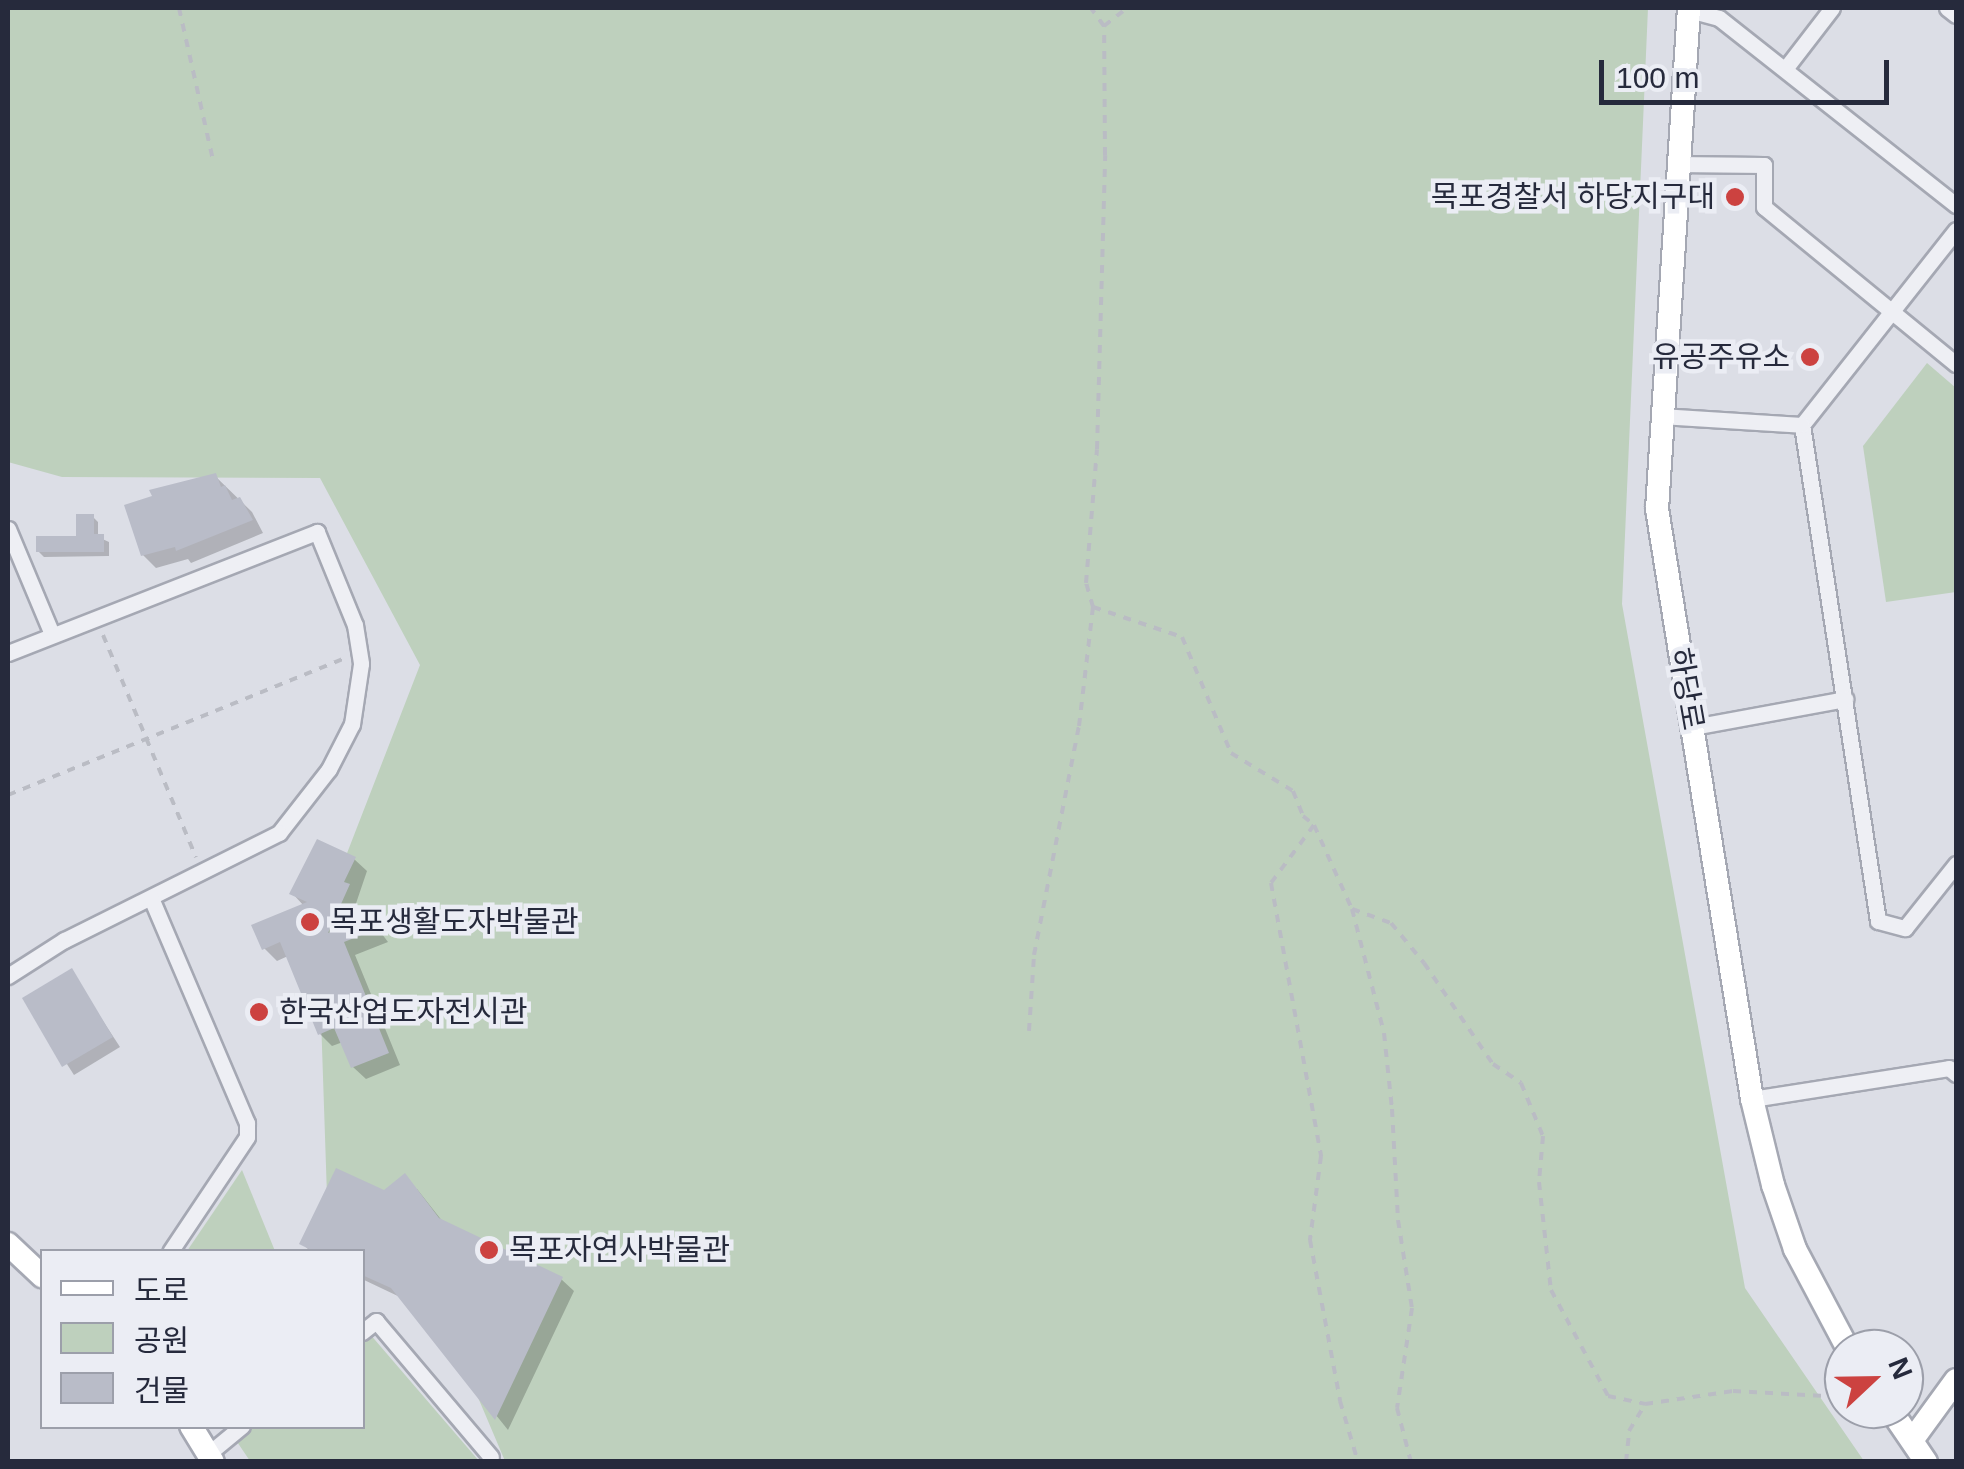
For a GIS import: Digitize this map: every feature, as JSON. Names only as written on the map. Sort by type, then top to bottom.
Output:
[{"type":"street","points":[[1785,68],[1832,8]]},
{"type":"street","points":[[1947,8],[1956,15]]},
{"type":"street","points":[[1689,9],[1718,18],[1956,205]]},
{"type":"street","name":"하당로","points":[[1689,9],[1676,164],[1657,510],[1752,1099],[1773,1186],[1794,1249],[1837,1329]]},
{"type":"street","points":[[1676,164],[1764,165],[1764,208],[1956,364]]},
{"type":"street","points":[[1956,230],[1802,425],[1878,921],[1905,928],[1956,864]]},
{"type":"street","points":[[1660,416],[1802,425]]},
{"type":"street","points":[[8,529],[52,634]]},
{"type":"street","points":[[8,652],[318,532],[350,610],[359,652],[352,724],[302,808],[279,833],[64,940],[8,976]]},
{"type":"street","points":[[1693,727],[1845,699]]},
{"type":"street","points":[[151,898],[247,1123],[246,1136],[172,1249]]},
{"type":"street","points":[[1752,1099],[1954,1066]]},
{"type":"street","points":[[8,1244],[40,1274]]},
{"type":"street","points":[[365,1330],[376,1321],[491,1457]]},
{"type":"street","points":[[1913,1440],[1956,1380]]},
{"type":"street","points":[[193,1429],[210,1458],[239,1429]]},
{"type":"street","points":[[1905,1429],[1926,1462]]},
{"type":"path","points":[[180,8],[213,160]]},
{"type":"path","points":[[1029,1030],[1034,955],[1079,726],[1093,607],[1086,583],[1097,449],[1104,26],[1091,8]]},
{"type":"path","points":[[1104,26],[1126,8]]},
{"type":"path","points":[[1093,607],[1182,637],[1230,753],[1293,791],[1303,816],[1314,825],[1352,910],[1384,1033],[1398,1220],[1412,1308],[1396,1408],[1410,1462]]},
{"type":"path","points":[[96,617],[202,872]]},
{"type":"path","points":[[8,796],[359,652]]},
{"type":"path","points":[[1314,825],[1271,883],[1321,1156],[1310,1240],[1340,1401],[1358,1462]]},
{"type":"path","points":[[1352,910],[1391,923],[1424,963],[1493,1064],[1521,1083],[1543,1136],[1539,1182],[1551,1290],[1608,1396],[1645,1404],[1733,1391],[1824,1396]]},
{"type":"path","points":[[1626,1462],[1630,1431],[1645,1404]]},
{"type":"green space","points":[[8,8],[1648,8],[1622,604],[1745,1288],[1824,1403],[1824,1429],[1842,1429],[1864,1461],[505,1461],[443,1315],[365,1255],[365,1249],[358,1249],[328,1226],[318,928],[420,665],[320,478],[62,477],[8,462]]},
{"type":"green space","points":[[1927,363],[1956,388],[1956,592],[1886,602],[1863,446]]},
{"type":"green space","points":[[242,1170],[274,1249],[188,1249]]},
{"type":"green space","points":[[365,1328],[479,1461],[250,1461],[228,1429],[365,1429]]},
{"type":"building","points":[[216,473],[221,487],[225,485],[232,500],[240,497],[253,520],[176,551],[175,547],[141,556],[124,505],[152,496],[149,490]]},
{"type":"building","points":[[76,514],[94,514],[94,534],[104,534],[104,552],[36,552],[36,536],[76,536]]},
{"type":"building","points":[[317,839],[356,857],[344,882],[350,884],[328,933],[371,915],[377,929],[344,942],[389,1053],[351,1068],[334,1028],[318,1035],[280,942],[262,950],[251,925],[307,902],[289,894]]},
{"type":"building","points":[[72,968],[113,1037],[62,1067],[22,998]]},
{"type":"building","points":[[336,1168],[384,1190],[405,1173],[439,1218],[563,1277],[495,1420],[391,1288],[365,1276],[365,1249],[309,1249],[299,1244]]},
{"type":"place","name":"목포경찰서 하당지구대","points":[[1735,197]]},
{"type":"place","name":"유공주유소","points":[[1810,357]]},
{"type":"place","name":"목포생활도자박물관","points":[[310,922]]},
{"type":"place","name":"한국산업도자전시관","points":[[259,1012]]},
{"type":"place","name":"목포자연사박물관","points":[[489,1250]]}]
